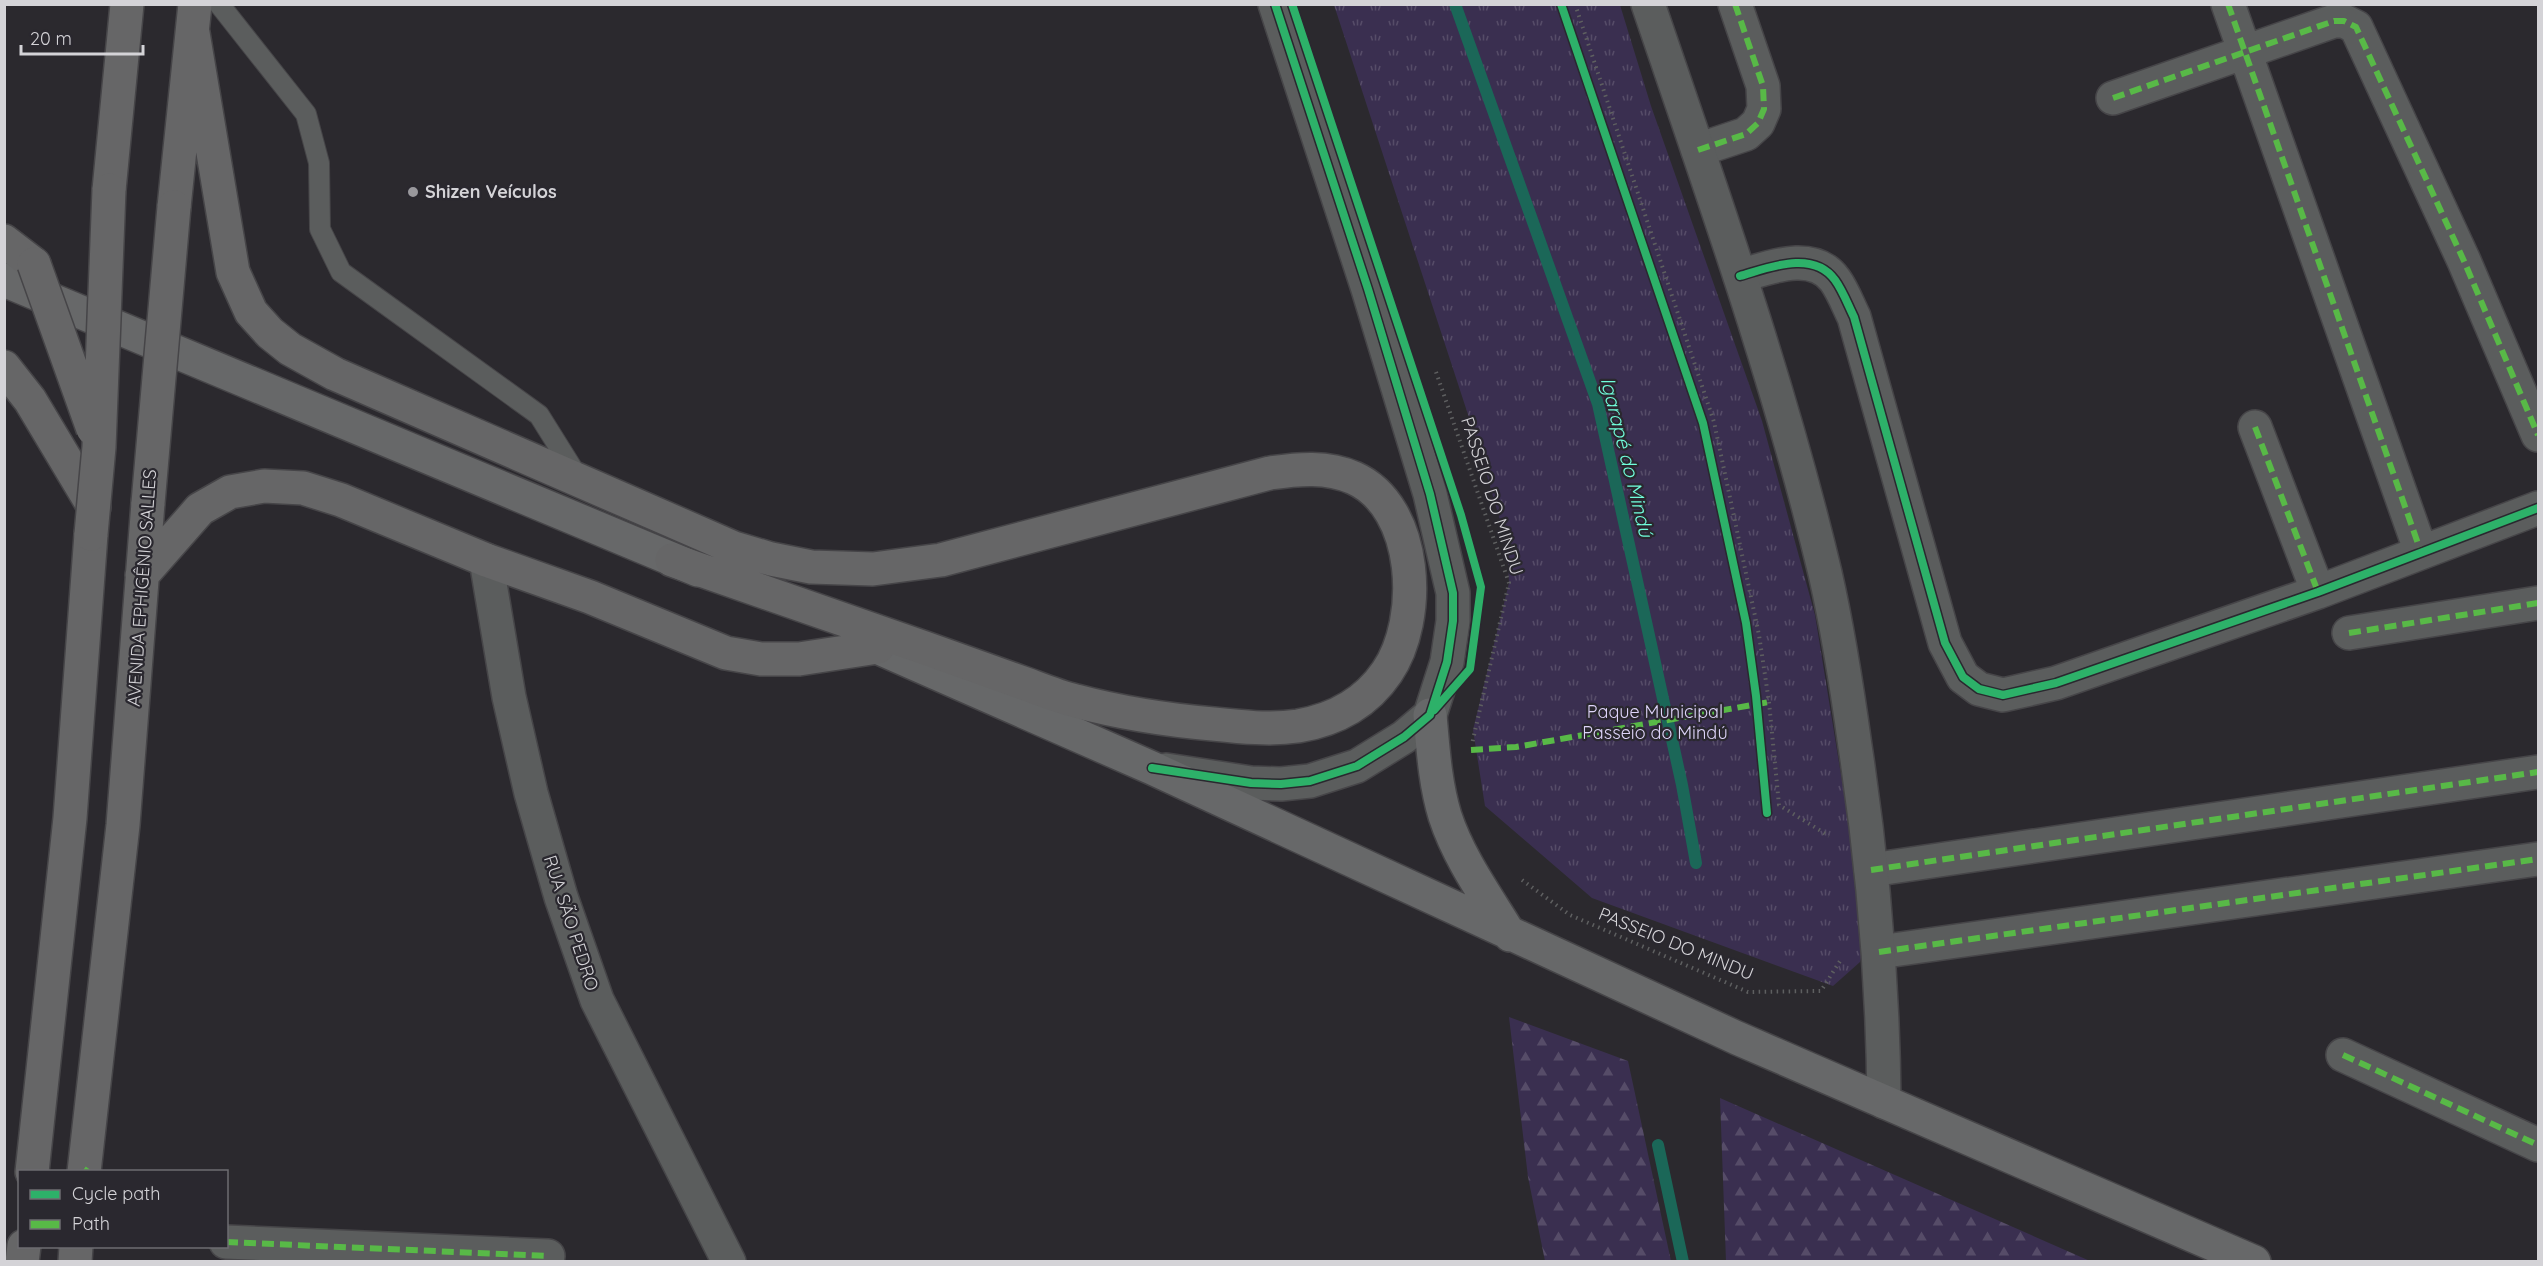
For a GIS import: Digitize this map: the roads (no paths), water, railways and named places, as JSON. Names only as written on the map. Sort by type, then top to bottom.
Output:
[{"type":"main road","points":[[32,1170],[70,818],[99,447],[109,190],[127,4]]},
{"type":"main road","points":[[194,19],[233,272],[251,312],[270,333],[290,349],[335,374],[734,548],[771,559],[811,567],[873,569],[941,560],[1270,473],[1303,468],[1330,471],[1354,478],[1374,490],[1389,507],[1399,525],[1407,554],[1408,614],[1400,648],[1387,672],[1368,694],[1344,712],[1321,721],[1296,726],[1253,728],[1174,721],[1075,701],[672,560]]},
{"type":"main road","name":"AVENIDA EPHIGÊNIO SALLES","points":[[85,1170],[123,825],[174,207],[194,19]]},
{"type":"main road","points":[[4,241],[34,264],[99,447]]},
{"type":"main road","points":[[4,280],[878,647],[1152,768],[1737,1038],[2254,1262]]},
{"type":"main road","points":[[4,367],[30,400],[93,520]]},
{"type":"main road","points":[[142,575],[200,509],[230,492],[264,486],[303,488],[341,500],[486,560],[590,597],[726,653],[761,659],[799,659],[878,647]]},
{"type":"main road","points":[[1431,715],[1435,774],[1445,816],[1461,854],[1510,935]]},
{"type":"street","points":[[1152,768],[1251,783],[1281,784],[1310,781],[1357,766],[1404,737],[1431,715],[1447,662],[1453,621],[1453,593],[1430,494],[1378,323],[1275,4]]},
{"type":"street","points":[[1648,4],[1772,378],[1825,574],[1846,683],[1871,870],[1884,1025],[1884,1102]]},
{"type":"street","points":[[1698,150],[1746,134],[1758,123],[1764,109],[1763,86],[1736,4]]},
{"type":"street","points":[[2228,4],[2421,552]]},
{"type":"street","points":[[2113,98],[2245,54],[2334,21],[2344,21],[2356,27],[2464,261],[2538,435]]},
{"type":"street","points":[[1740,276],[1788,263],[1804,262],[1822,268],[1835,279],[1854,317],[1944,643],[1963,677],[1980,689],[2003,695],[2056,683],[2318,592],[2538,508]]},
{"type":"street","points":[[2255,427],[2318,592]]},
{"type":"street","name":"RUA SÃO PEDRO","points":[[486,560],[510,698],[526,772],[561,897],[597,1000],[729,1262]]},
{"type":"street","points":[[2349,633],[2538,603]]},
{"type":"street","points":[[1871,870],[2538,771]]},
{"type":"street","points":[[1879,952],[2538,859]]},
{"type":"street","points":[[2343,1055],[2538,1145]]},
{"type":"street","points":[[228,1242],[548,1256]]},
{"type":"lane","points":[[219,4],[306,114],[319,163],[320,229],[341,272],[539,415],[581,482]]},
{"type":"waterway","name":"Igarapé do Mindú","points":[[1455,4],[1598,404],[1682,785],[1696,863]]},
{"type":"waterway","name":"Igarapé do Mindú","points":[[1658,1145],[1683,1262]]},
{"type":"place","name":"Shizen Veículos","points":[[413,192]]},
{"type":"park label","name":"Paque Municipal Passeio do Mindú","points":[[1655,722]]}]
